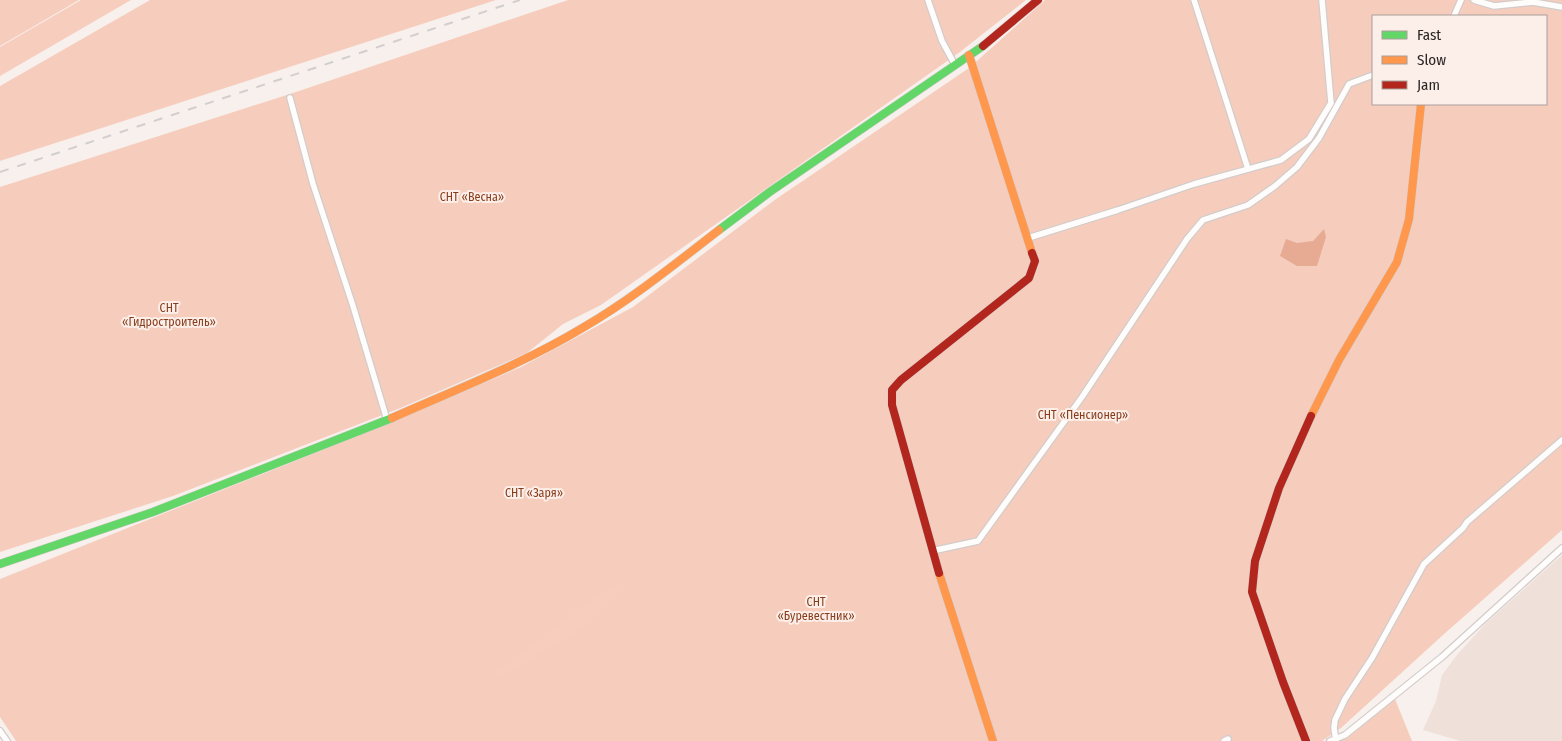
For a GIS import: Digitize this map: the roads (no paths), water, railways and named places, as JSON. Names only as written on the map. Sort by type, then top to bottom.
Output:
[{"type":"street","points":[[928,0],[942,41],[954,65]]},
{"type":"street","points":[[0,564],[154,512],[387,420],[519,362],[583,328],[627,300],[771,191],[990,42],[1038,0]]},
{"type":"street","points":[[1194,0],[1248,169]]},
{"type":"street","points":[[1028,238],[1194,184],[1281,160],[1309,139],[1331,103],[1322,0]]},
{"type":"street","points":[[1454,15],[1461,0]]},
{"type":"street","points":[[1474,0],[1494,6],[1533,2],[1562,7]]},
{"type":"street","points":[[969,55],[1035,261],[1029,278],[901,380],[892,390],[892,405],[932,551],[993,741]]},
{"type":"street","points":[[932,551],[978,541],[1082,396],[1187,240],[1203,220],[1248,205],[1275,186],[1297,167],[1319,138],[1349,84],[1372,75]]},
{"type":"street","points":[[290,98],[313,184],[353,306],[387,420]]},
{"type":"street","points":[[1306,741],[1283,682],[1252,592],[1255,561],[1279,488],[1320,397],[1339,360],[1397,262],[1409,219],[1421,105]]},
{"type":"street","points":[[1562,440],[1466,522],[1463,528],[1424,564],[1372,658],[1345,699],[1335,720],[1334,740],[1345,735],[1442,657],[1562,548]]},
{"type":"street","points":[[0,731],[7,741]]},
{"type":"railway","points":[[0,172],[520,0]]},
{"type":"park label","name":"СНТ «Весна»","points":[[472,197]]},
{"type":"park label","name":"СНТ «Гидростроитель»","points":[[169,315]]},
{"type":"park label","name":"СНТ «Пенсионер»","points":[[1083,415]]},
{"type":"park label","name":"СНТ «Заря»","points":[[534,493]]},
{"type":"park label","name":"СНТ «Буревестник»","points":[[816,609]]}]
